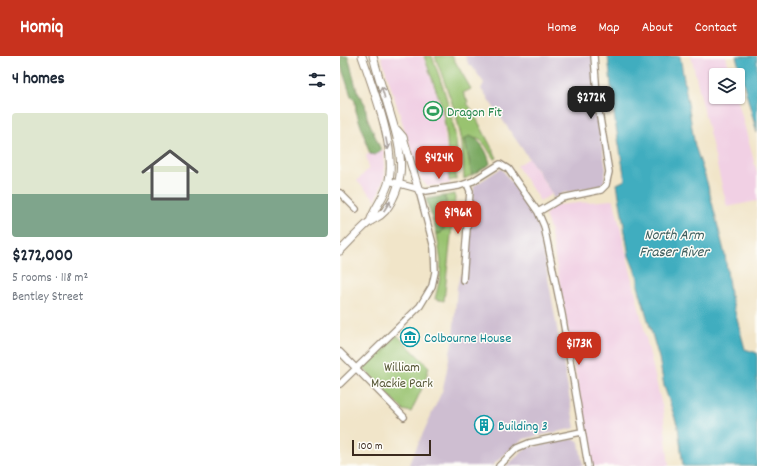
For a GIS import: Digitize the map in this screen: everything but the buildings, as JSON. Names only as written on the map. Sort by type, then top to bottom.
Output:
[{"type":"main road","points":[[362,56],[388,144],[390,161],[389,181],[380,202],[372,214],[370,222]]},
{"type":"main road","points":[[340,251],[370,222],[378,219],[386,209],[398,184],[402,161],[395,127],[373,56]]},
{"type":"main road","points":[[395,127],[403,137],[420,191]]},
{"type":"street","points":[[538,212],[562,198],[601,190],[606,185],[609,172],[598,106],[594,56]]},
{"type":"street","points":[[389,181],[420,191],[426,191],[467,184],[498,165],[504,164],[538,212],[544,226],[556,286],[588,466]]},
{"type":"street","points":[[463,280],[470,191],[467,184]]},
{"type":"street","points":[[340,384],[420,306],[432,286],[435,272],[434,248],[420,191]]},
{"type":"street","points":[[340,193],[356,209]]},
{"type":"street","points":[[340,352],[404,417]]},
{"type":"street","points":[[498,466],[517,448],[529,443],[582,432]]},
{"type":"shaded area","points":[[381,56],[423,56],[442,109],[450,184],[430,186],[426,185],[420,178]]},
{"type":"shaded area","points":[[465,56],[592,56],[596,110],[606,169],[604,182],[602,185],[563,193],[553,199],[552,194],[537,170],[481,89],[484,83],[471,65],[469,65]]},
{"type":"shaded area","points":[[691,56],[726,56],[729,68],[709,68],[709,104],[739,104],[757,173],[757,201],[727,207]]},
{"type":"shaded area","points":[[384,150],[385,175],[376,200],[357,181],[369,168],[366,155]]},
{"type":"shaded area","points":[[529,158],[552,194],[540,201],[517,166]]},
{"type":"shaded area","points":[[502,169],[529,208],[539,228],[575,428],[524,439],[515,445],[492,466],[411,466],[409,464],[443,389],[453,338],[457,287],[460,276],[465,273],[474,186],[498,170]]},
{"type":"shaded area","points":[[611,200],[614,201],[663,410],[669,466],[592,466],[550,229],[545,215],[552,207],[557,205]]},
{"type":"shaded area","points":[[572,439],[579,442],[583,466],[506,466],[527,448]]},
{"type":"green space","points":[[340,56],[348,56],[357,91],[365,104],[367,117],[381,150],[375,155],[370,154],[356,111],[355,101],[351,96],[340,63]]},
{"type":"green space","points":[[424,56],[432,56],[448,103],[454,127],[457,156],[456,179],[449,181],[447,138],[442,107]]},
{"type":"green space","points":[[435,56],[452,56],[471,89],[463,93],[468,102],[467,103],[497,158],[494,159],[486,146],[480,140],[465,140],[472,175],[464,179],[462,142],[456,114]]},
{"type":"green space","points":[[469,136],[477,140],[483,147],[490,164],[472,175],[465,139]]},
{"type":"green space","points":[[455,194],[444,301],[435,299],[440,278],[441,262],[437,234],[441,233],[446,200],[444,196]]},
{"type":"green space","points":[[444,196],[446,200],[447,224],[441,233],[437,234],[426,199]]},
{"type":"green space","name":"William Mackie Park","points":[[397,335],[429,367],[424,384],[411,412],[403,410],[363,368]]},
{"type":"water","name":"North Arm Fraser River","points":[[608,56],[680,56],[695,146],[707,182],[725,255],[730,293],[745,349],[757,353],[757,466],[683,466],[678,427],[664,386],[659,358],[638,286],[638,278],[629,256],[617,184],[625,180],[614,115]]},
{"type":"water","points":[[736,56],[757,56],[757,133],[745,89],[745,68],[739,68]]},
{"type":"place","name":"Dragon Fit","points":[[433,111]]},
{"type":"place","name":"Colbourne House","points":[[410,337]]},
{"type":"place","name":"Building 3","points":[[484,425]]}]
